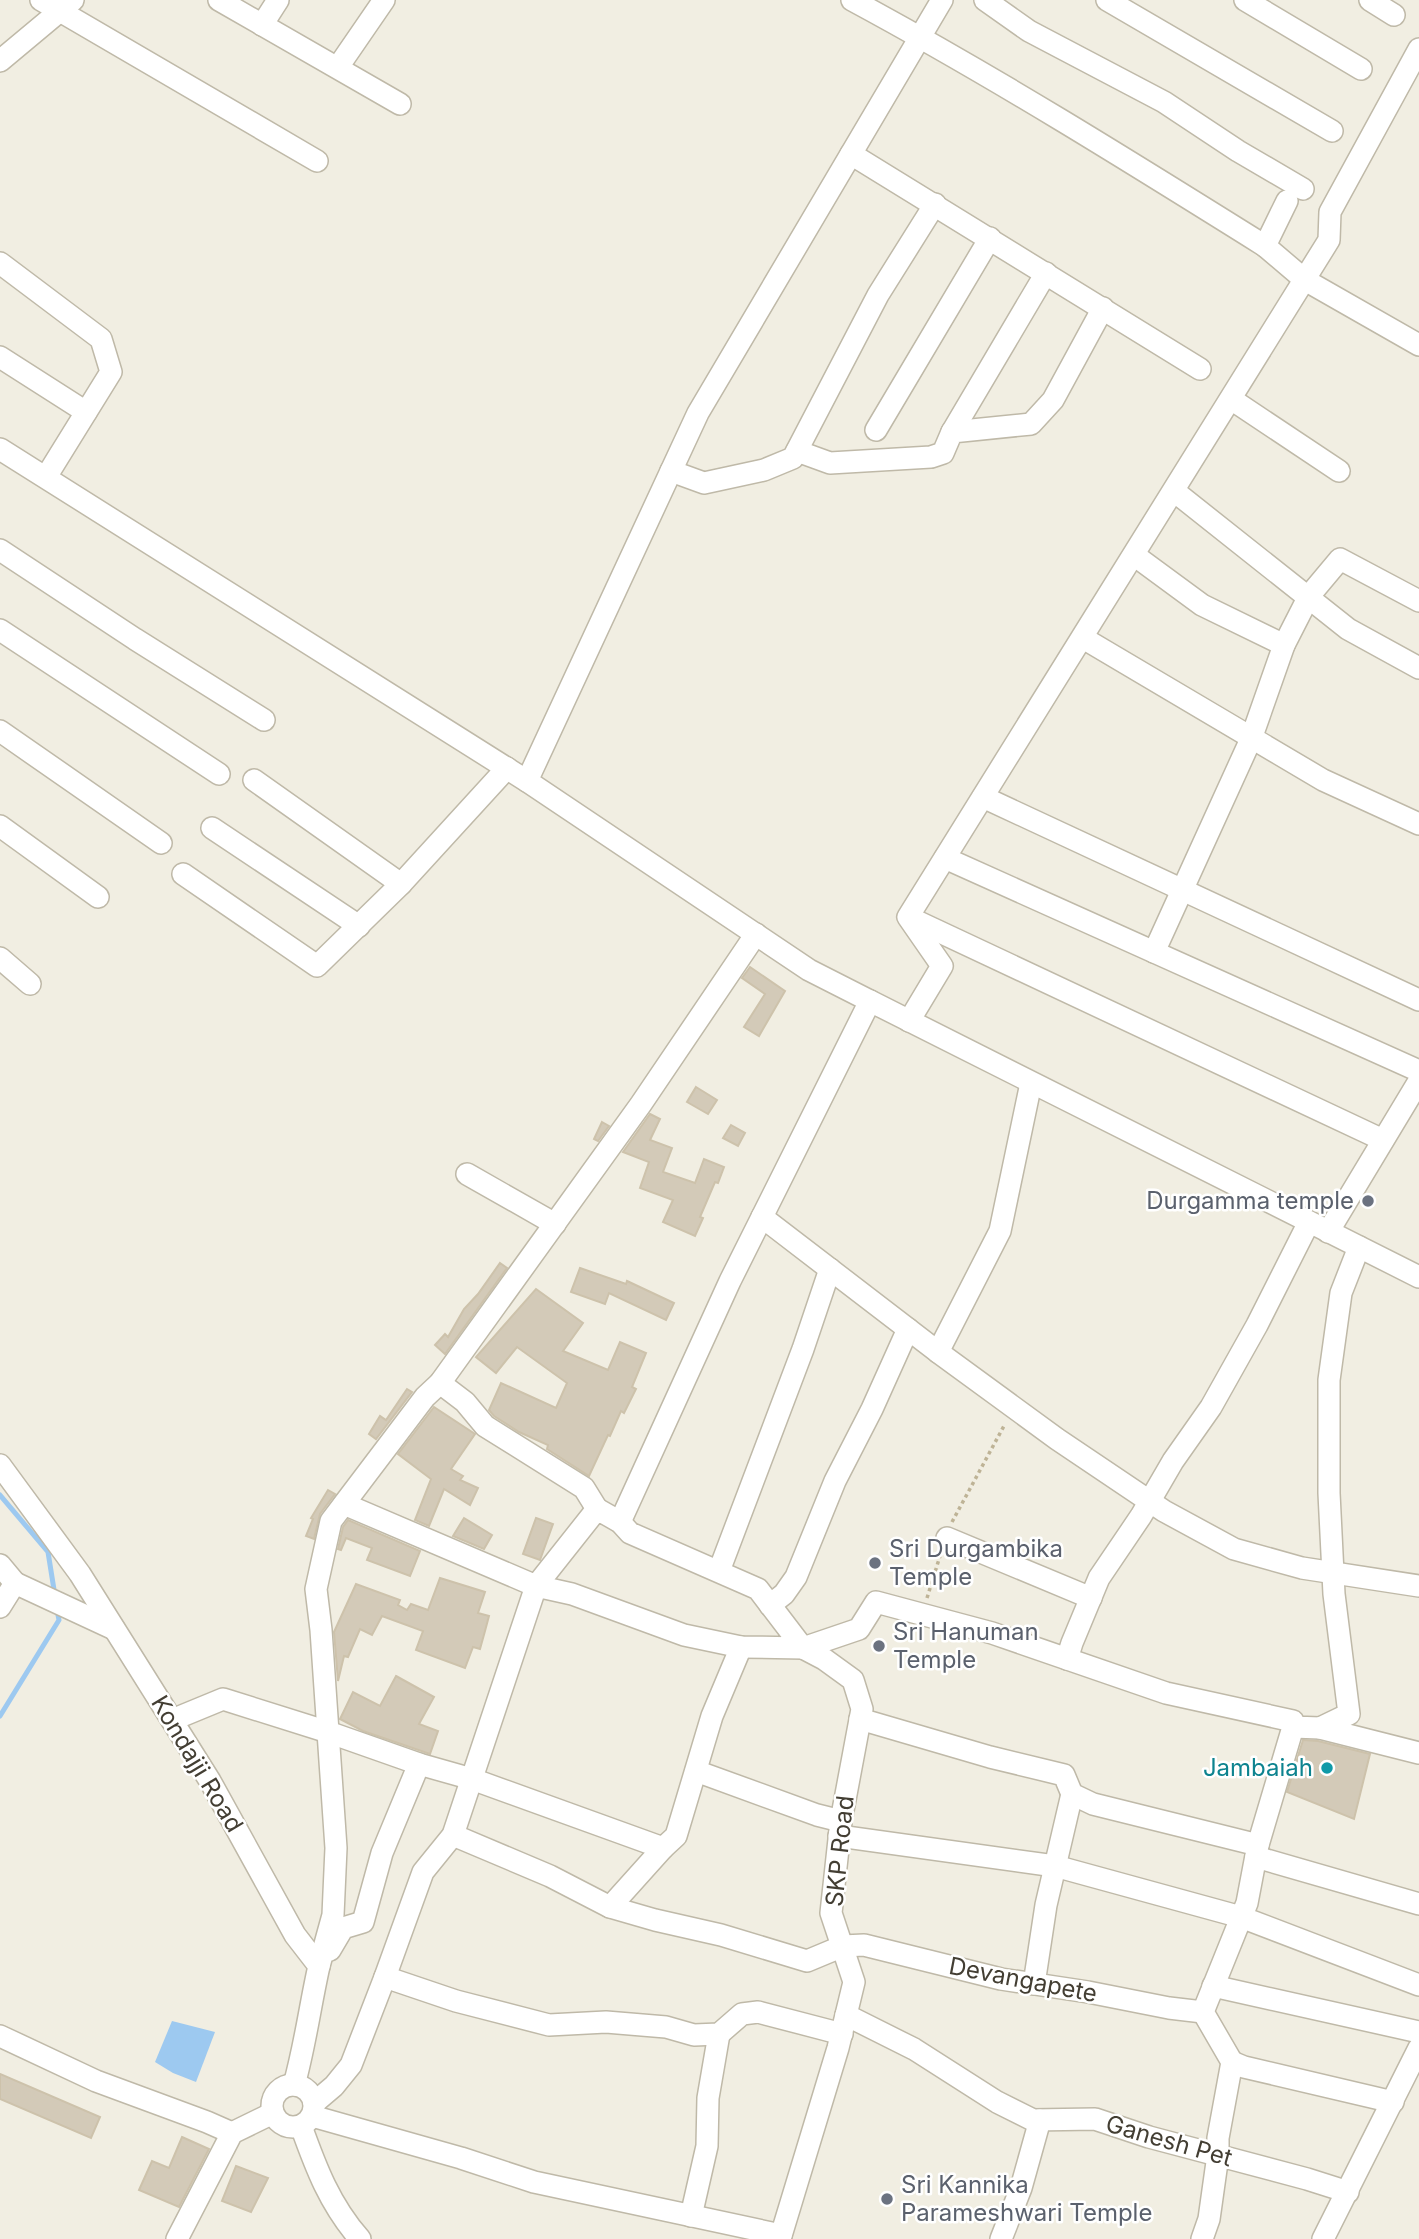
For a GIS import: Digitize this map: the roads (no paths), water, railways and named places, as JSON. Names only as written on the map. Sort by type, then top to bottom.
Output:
[{"type":"street","points":[[219,0],[400,104]]},
{"type":"street","points":[[262,25],[278,0]]},
{"type":"street","points":[[338,67],[384,0]]},
{"type":"street","points":[[852,0],[1099,142],[1265,246],[1305,280],[1419,345]]},
{"type":"street","points":[[527,781],[698,413],[942,0]]},
{"type":"street","points":[[985,0],[1030,31],[1164,102],[1238,151],[1295,195],[1265,246]]},
{"type":"street","points":[[1107,0],[1332,131]]},
{"type":"street","points":[[1245,0],[1362,69]]},
{"type":"street","points":[[1370,0],[1394,15]]},
{"type":"street","points":[[0,61],[58,3],[317,161]]},
{"type":"street","points":[[908,917],[1329,240],[1330,212],[1412,80],[1419,49]]},
{"type":"street","points":[[851,154],[1200,369]]},
{"type":"street","points":[[671,471],[704,483],[764,470],[793,458],[877,295],[935,204]]},
{"type":"street","points":[[876,430],[990,239]]},
{"type":"street","points":[[0,263],[101,339],[111,372],[46,477]]},
{"type":"street","points":[[797,451],[830,463],[931,457],[943,453],[952,432],[1046,273]]},
{"type":"street","points":[[952,432],[1031,424],[1053,400],[1103,308]]},
{"type":"street","points":[[0,357],[86,412]]},
{"type":"street","points":[[1231,399],[1339,471]]},
{"type":"street","points":[[0,449],[507,768],[809,970],[1419,1277]]},
{"type":"street","points":[[1174,491],[1348,629],[1419,668]]},
{"type":"street","points":[[0,550],[264,720]]},
{"type":"street","points":[[1134,555],[1202,605],[1284,645]]},
{"type":"street","points":[[1154,952],[1251,739],[1284,645],[1309,596],[1340,559],[1419,601]]},
{"type":"street","points":[[0,630],[219,774]]},
{"type":"street","points":[[1083,638],[1323,780],[1419,824]]},
{"type":"street","points":[[0,731],[161,843]]},
{"type":"street","points":[[183,874],[317,966],[401,884],[507,768]]},
{"type":"street","points":[[254,780],[401,884]]},
{"type":"street","points":[[983,797],[1419,1000]]},
{"type":"street","points":[[212,828],[359,926]]},
{"type":"street","points":[[4,836],[98,897]]},
{"type":"street","points":[[945,858],[1419,1071]]},
{"type":"street","points":[[908,917],[942,966],[909,1021]]},
{"type":"street","points":[[908,917],[1383,1140]]},
{"type":"street","points":[[294,2085],[305,2048],[310,2008],[333,1915],[336,1848],[316,1589],[331,1521],[425,1397],[440,1383],[641,1104],[756,934]]},
{"type":"street","points":[[0,958],[30,984]]},
{"type":"street","points":[[621,1522],[730,1281],[870,1001]]},
{"type":"street","points":[[1067,1659],[1099,1578],[1173,1461],[1211,1407],[1257,1325],[1318,1227],[1383,1140],[1419,1081]]},
{"type":"street","points":[[938,1352],[1000,1231],[1031,1083]]},
{"type":"street","points":[[467,1174],[555,1224]]},
{"type":"street","points":[[762,1217],[1017,1410],[1150,1501],[1234,1549],[1302,1568],[1419,1586]]},
{"type":"street","points":[[1320,1728],[1349,1714],[1333,1573],[1329,1493],[1329,1380],[1341,1293],[1359,1247]]},
{"type":"street","points":[[719,1571],[803,1349],[830,1269]]},
{"type":"street","points":[[770,1605],[796,1577],[835,1481],[872,1409],[908,1329]]},
{"type":"street","points":[[440,1383],[465,1402],[485,1426],[584,1488],[597,1509],[621,1522],[630,1533],[758,1589],[803,1648]]},
{"type":"street","name":"Kondajji Road","points":[[0,1465],[80,1574],[210,1781],[295,1935],[319,1966]]},
{"type":"street","points":[[344,1504],[536,1586],[572,1594],[684,1635],[741,1647],[803,1648],[859,1629],[876,1602],[992,1633],[1166,1693],[1293,1721],[1257,1851],[1247,1903],[1203,2011],[1232,2062],[1244,2067],[1404,2094]]},
{"type":"street","points":[[360,2239],[321,2180],[309,2115],[307,2091],[294,2085],[281,2089],[273,2099],[273,2113],[281,2123],[294,2127],[309,2115],[351,2065],[423,1872],[453,1835],[536,1586],[597,1509]]},
{"type":"street","points":[[947,1538],[1091,1598]]},
{"type":"street","points":[[0,1565],[15,1583],[114,1629]]},
{"type":"street","points":[[0,1607],[15,1583]]},
{"type":"street","points":[[610,1907],[676,1836],[712,1716],[741,1647]]},
{"type":"street","name":"SKP Road","points":[[780,2237],[844,2025],[854,1982],[831,1913],[840,1828],[862,1709],[853,1680],[803,1648]]},
{"type":"street","points":[[172,1720],[223,1699],[472,1779],[663,1848]]},
{"type":"street","points":[[860,1718],[990,1757],[1064,1775],[1072,1794],[1042,1929],[1034,1984]]},
{"type":"street","points":[[1293,1727],[1320,1728],[1419,1753]]},
{"type":"street","points":[[319,1966],[343,1928],[363,1922],[382,1853],[419,1764]]},
{"type":"street","points":[[696,1771],[817,1815],[840,1828],[1055,1866],[1241,1917],[1419,1985]]},
{"type":"street","points":[[1072,1794],[1093,1804],[1257,1851],[1419,1905]]},
{"type":"street","points":[[453,1835],[550,1876],[610,1907],[655,1920],[721,1935],[807,1961],[844,1946]]},
{"type":"street","name":"Devangapete","points":[[844,1946],[864,1944],[1001,1979],[1169,2008],[1203,2011]]},
{"type":"street","points":[[386,1977],[456,2001],[549,2025],[606,2022],[666,2027],[694,2035],[719,2034],[708,2098],[707,2146],[691,2216]]},
{"type":"street","points":[[1213,1986],[1419,2032]]},
{"type":"street","name":"Ganesh Pet","points":[[719,2034],[742,2014],[758,2012],[844,2025],[914,2049],[997,2102],[1033,2120],[1095,2119],[1149,2137],[1348,2192]]},
{"type":"street","points":[[0,2036],[96,2081],[232,2133]]},
{"type":"street","points":[[1323,2239],[1404,2094],[1419,2049]]},
{"type":"street","points":[[1202,2239],[1209,2219],[1218,2138],[1232,2062]]},
{"type":"street","points":[[177,2239],[232,2133],[273,2113]]},
{"type":"street","points":[[309,2115],[534,2182],[780,2237]]},
{"type":"street","points":[[1001,2239],[1020,2188],[1040,2120]]},
{"type":"water","points":[[172,2021],[215,2032],[196,2082],[155,2062]]},
{"type":"waterway","points":[[0,1495],[48,1552],[55,1596]]},
{"type":"waterway","points":[[0,1716],[59,1620],[57,1610]]},
{"type":"place","name":"Durgamma temple","points":[[1368,1201]]},
{"type":"place","name":"Sri Durgambika Temple","points":[[875,1563]]},
{"type":"place","name":"Sri Hanuman Temple","points":[[879,1646]]},
{"type":"place","name":"Jambaiah","points":[[1327,1768]]},
{"type":"place","name":"Sri Kannika Parameshwari Temple","points":[[887,2199]]}]
